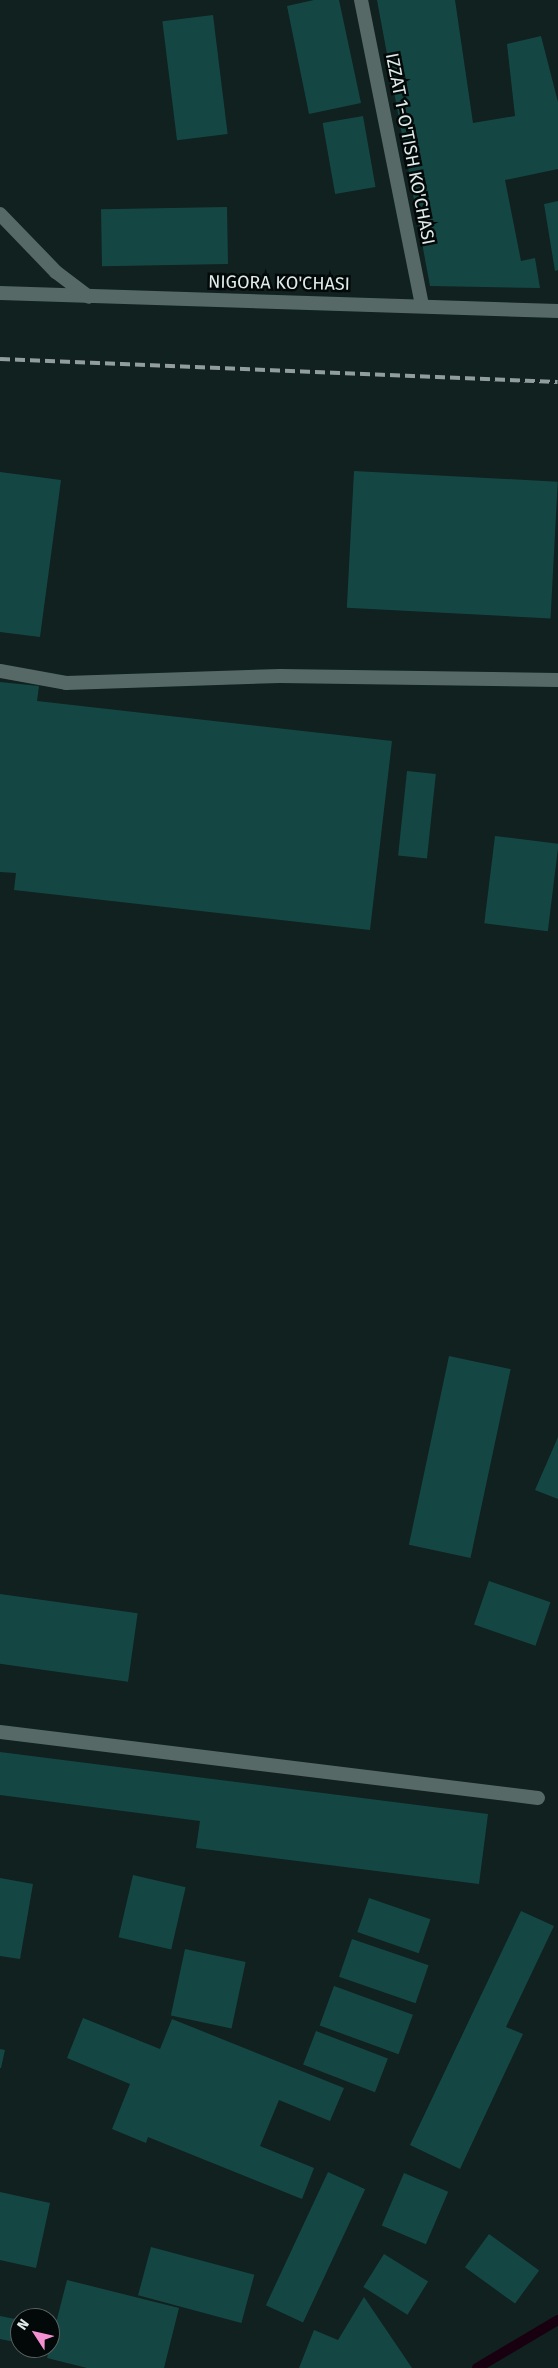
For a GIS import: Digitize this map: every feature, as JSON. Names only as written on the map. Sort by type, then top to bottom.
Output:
[{"type":"street","name":"IZZAT 1-O'TISH KO'CHASI","points":[[361,0],[422,306]]},
{"type":"street","points":[[0,214],[50,267],[89,297]]},
{"type":"street","name":"NIGORA KO'CHASI","points":[[0,293],[558,310]]},
{"type":"street","points":[[0,671],[66,683],[280,676],[558,680]]},
{"type":"street","points":[[0,1732],[538,1798]]},
{"type":"building","points":[[314,0],[339,0],[361,103],[309,114],[287,6]]},
{"type":"building","points":[[377,0],[455,0],[473,123],[515,116],[507,44],[541,36],[558,102],[558,169],[505,180],[521,261],[535,258],[540,288],[430,286]]},
{"type":"building","points":[[213,15],[228,134],[177,140],[162,21]]},
{"type":"building","points":[[363,116],[376,187],[335,194],[323,123]]},
{"type":"building","points":[[558,201],[558,270],[555,271],[544,204]]},
{"type":"building","points":[[227,207],[228,264],[102,266],[101,209]]},
{"type":"building","points":[[354,471],[558,482],[551,618],[347,608]]},
{"type":"building","points":[[0,472],[61,480],[40,637],[0,632]]},
{"type":"building","points":[[0,682],[39,686],[37,701],[392,741],[370,930],[14,890],[16,873],[0,872]]},
{"type":"building","points":[[407,771],[436,774],[427,859],[398,856]]},
{"type":"building","points":[[495,836],[558,844],[548,931],[484,923]]},
{"type":"building","points":[[449,1356],[511,1369],[470,1558],[409,1545]]},
{"type":"building","points":[[558,1437],[558,1499],[535,1490]]},
{"type":"building","points":[[489,1581],[550,1602],[535,1646],[474,1624]]},
{"type":"building","points":[[0,1594],[138,1613],[128,1682],[0,1664]]},
{"type":"building","points":[[0,1752],[488,1814],[479,1884],[196,1848],[200,1821],[0,1795]]},
{"type":"building","points":[[133,1875],[186,1887],[171,1950],[119,1937]]},
{"type":"building","points":[[0,1878],[33,1884],[20,1959],[0,1956]]},
{"type":"building","points":[[369,1898],[430,1919],[419,1953],[357,1932]]},
{"type":"building","points":[[521,1911],[554,1926],[506,2027],[523,2034],[460,2169],[410,2145]]},
{"type":"building","points":[[352,1939],[429,1965],[416,2003],[339,1977]]},
{"type":"building","points":[[185,1949],[246,1962],[232,2028],[171,2016]]},
{"type":"building","points":[[334,1986],[413,2015],[399,2054],[320,2025]]},
{"type":"building","points":[[83,2018],[160,2049],[172,2019],[344,2088],[330,2121],[279,2100],[260,2146],[314,2168],[302,2199],[148,2137],[146,2143],[112,2129],[130,2084],[67,2058]]},
{"type":"building","points":[[316,2031],[388,2059],[375,2092],[303,2065]]},
{"type":"building","points":[[0,2049],[5,2050],[1,2068],[0,2068]]},
{"type":"building","points":[[328,2172],[365,2189],[303,2323],[266,2305]]},
{"type":"building","points":[[404,2173],[448,2192],[426,2244],[382,2225]]},
{"type":"building","points":[[0,2192],[50,2203],[36,2268],[0,2260]]},
{"type":"building","points":[[489,2234],[539,2270],[515,2304],[465,2267]]},
{"type":"building","points":[[151,2247],[254,2275],[241,2323],[138,2295]]},
{"type":"building","points":[[384,2254],[428,2282],[407,2315],[363,2287]]},
{"type":"building","points":[[67,2280],[179,2308],[164,2368],[87,2368],[47,2358],[60,2358],[60,2308]]},
{"type":"building","points":[[364,2297],[412,2368],[299,2368],[314,2330],[338,2340]]},
{"type":"building","points":[[0,2316],[10,2318],[10,2341],[0,2339]]},
{"type":"waterway","points":[[477,2368],[558,2320]]},
{"type":"railway","points":[[0,359],[558,382]]}]
